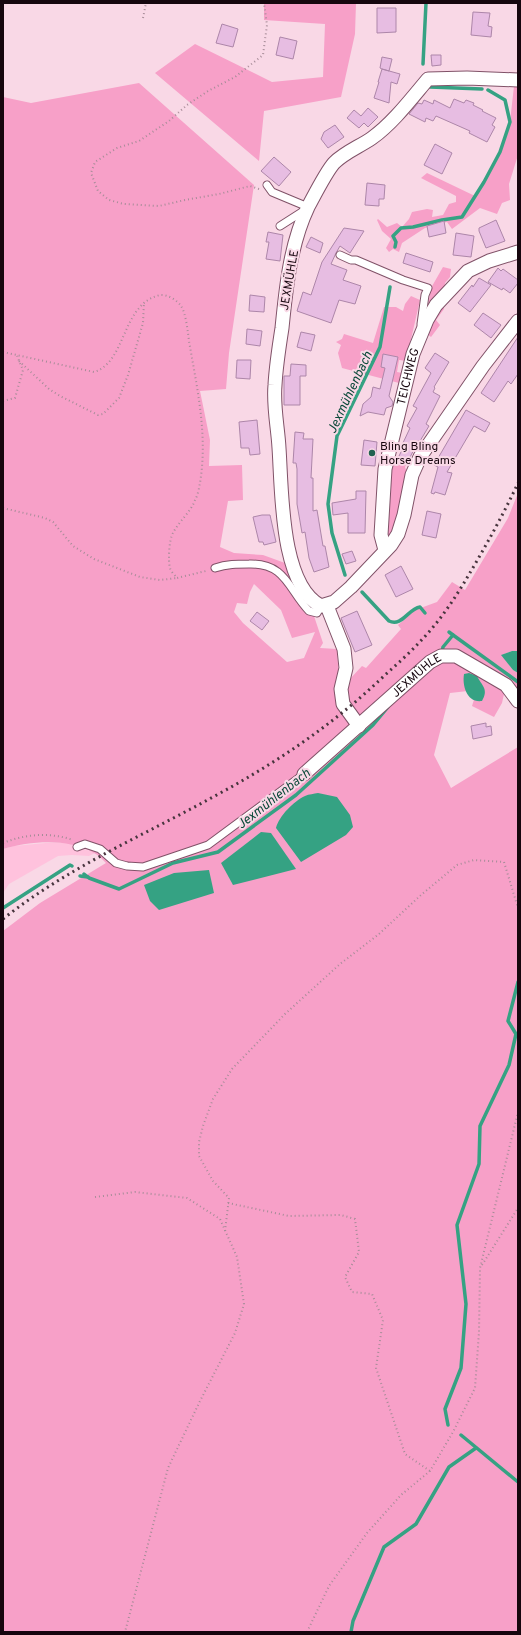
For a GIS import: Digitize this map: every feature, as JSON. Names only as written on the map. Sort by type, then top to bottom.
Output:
[{"type":"street","name":"JEXMÜHLE","points":[[359,726],[343,704],[341,689],[346,668],[344,649],[324,606],[309,598],[298,578],[292,564],[284,530],[275,387],[287,282],[299,229],[308,207],[333,164],[344,154],[373,137],[409,101],[428,79],[467,78],[518,80]]},
{"type":"street","name":"TEICHWEG","points":[[385,550],[381,535],[385,469],[415,349],[427,320],[436,305],[468,271],[489,261],[518,252]]},
{"type":"street","points":[[324,606],[334,602],[351,587],[398,534],[404,515],[412,475],[420,457],[483,366],[518,322]]},
{"type":"street","name":"JEXMÜHLE","points":[[304,774],[430,662],[441,656],[456,656],[506,685],[518,701]]},
{"type":"lane","points":[[267,185],[272,192],[308,207]]},
{"type":"lane","points":[[280,226],[308,207]]},
{"type":"lane","points":[[340,255],[351,260],[356,260],[403,280],[428,288],[425,295],[415,349]]},
{"type":"lane","points":[[215,568],[225,565],[243,564],[270,566],[282,575],[308,612],[317,613],[324,606]]},
{"type":"lane","points":[[77,847],[86,844],[100,849],[116,863],[127,866],[144,867],[208,845],[304,774]]},
{"type":"path","points":[[143,18],[146,3]]},
{"type":"path","points":[[264,3],[267,25],[263,55],[235,77],[208,91],[187,105],[169,121],[139,141],[117,148],[95,162],[91,173],[98,191],[109,200],[124,204],[159,206],[250,186],[272,192]]},
{"type":"path","points":[[3,352],[94,372],[102,370],[113,355],[134,315],[144,302],[162,295],[172,298],[181,306],[189,340],[203,425],[203,450],[200,482],[195,501],[172,534],[169,557],[170,569],[177,578]]},
{"type":"path","points":[[19,361],[60,396],[98,415],[103,414],[119,398],[128,375],[143,323],[144,302]]},
{"type":"path","points":[[3,401],[15,398],[23,370],[17,355]]},
{"type":"path","points":[[3,508],[45,518],[53,522],[73,546],[94,559],[140,577],[160,580],[177,578],[198,574],[215,568]]},
{"type":"path","points":[[3,843],[14,838],[33,835],[62,836],[86,844]]},
{"type":"path","points":[[225,1231],[228,1203],[230,1198],[213,1181],[199,1156],[199,1142],[213,1099],[232,1069],[286,1014],[340,964],[379,934],[421,895],[457,865],[474,860],[504,862],[518,908]]},
{"type":"path","points":[[307,1632],[329,1586],[367,1533],[401,1495],[430,1471],[453,1432],[475,1388],[479,1332],[480,1268],[518,1112]]},
{"type":"path","points":[[95,1197],[135,1192],[187,1198],[220,1219],[236,1257],[244,1304],[235,1333],[168,1468],[125,1632]]},
{"type":"path","points":[[228,1203],[289,1216],[341,1215],[355,1219],[359,1252],[345,1276],[352,1292],[372,1294],[384,1320],[376,1368],[405,1454],[430,1471]]},
{"type":"path","points":[[480,1268],[518,1208]]},
{"type":"shaded area","points":[[264,3],[356,3],[355,34],[341,97],[264,111],[259,161],[155,73],[195,44],[272,82],[323,77],[325,24],[264,20]]},
{"type":"shaded area","points":[[139,83],[254,185],[229,353],[226,389],[200,391],[210,440],[209,466],[242,465],[243,500],[228,501],[220,547],[234,553],[263,555],[285,563],[294,585],[313,613],[323,643],[320,648],[337,649],[339,680],[348,681],[362,666],[366,668],[401,629],[398,625],[415,610],[437,602],[452,582],[465,590],[508,518],[518,493],[518,651],[512,651],[502,655],[513,670],[518,673],[518,701],[506,685],[502,703],[494,717],[472,706],[477,690],[450,693],[434,755],[451,788],[518,747],[518,1632],[3,1632],[3,931],[40,903],[106,863],[96,854],[84,848],[61,843],[49,842],[26,844],[3,849],[3,97],[31,103]],"holes":[[[254,584],[281,610],[292,638],[315,632],[304,658],[287,662],[243,623],[234,612],[237,603],[247,604]]]},
{"type":"shaded area","points":[[518,85],[518,155],[509,184],[510,200],[502,203],[497,214],[480,208],[452,229],[447,222],[425,228],[402,243],[399,252],[393,249],[389,252],[386,248],[391,239],[382,231],[377,220],[378,219],[387,227],[397,223],[402,227],[409,219],[412,212],[427,209],[433,210],[432,217],[443,215],[449,204],[456,202],[456,196],[421,178],[427,173],[475,196],[500,152],[510,122],[514,86]]},
{"type":"shaded area","points":[[443,267],[451,269],[450,277],[445,283],[444,292],[427,312],[431,288]]},
{"type":"shaded area","points":[[411,296],[420,300],[406,361],[399,360],[397,372],[402,373],[399,383],[342,368],[338,353],[341,345],[336,342],[342,339],[344,334],[373,343],[384,307],[396,307],[403,311],[405,304]]},
{"type":"shaded area","points":[[443,306],[444,309],[436,320],[440,325],[431,337],[426,333]]},
{"type":"shaded area","points":[[399,456],[408,461],[405,467],[408,476],[398,526],[388,540],[385,521],[390,503],[392,467],[394,457]]},
{"type":"shaded area","points":[[512,651],[518,651],[518,673],[513,670],[501,655]]},
{"type":"shaded area","points":[[469,673],[477,676],[485,690],[482,701],[473,699],[467,693],[464,684],[464,674]]},
{"type":"shaded area","points":[[318,793],[337,797],[350,815],[353,827],[346,835],[301,862],[276,828],[280,819],[296,801],[307,795]]},
{"type":"shaded area","points":[[261,832],[271,833],[296,869],[233,885],[221,863]]},
{"type":"shaded area","points":[[46,843],[68,843],[95,853],[89,856],[58,856],[9,884],[3,893],[3,849],[14,846]]},
{"type":"shaded area","points":[[209,870],[214,893],[159,910],[150,901],[144,885],[174,873]]},
{"type":"building","points":[[377,8],[396,8],[396,32],[377,33]]},
{"type":"building","points":[[473,12],[490,13],[488,26],[492,27],[491,37],[471,35]]},
{"type":"building","points":[[222,24],[238,29],[233,47],[216,43]]},
{"type":"building","points":[[280,37],[297,41],[293,59],[276,55]]},
{"type":"building","points":[[431,55],[441,55],[441,65],[432,66]]},
{"type":"building","points":[[382,57],[392,59],[389,71],[400,74],[397,84],[391,82],[389,103],[374,98],[382,69],[380,68]]},
{"type":"building","points":[[454,99],[464,103],[466,100],[474,103],[473,105],[496,118],[492,125],[495,127],[487,142],[469,133],[470,131],[436,116],[433,121],[426,118],[425,122],[409,114],[418,103],[422,104],[424,100],[433,104],[434,100],[450,108]]},
{"type":"building","points":[[368,108],[378,117],[368,127],[364,123],[359,128],[347,118],[354,110],[361,116]]},
{"type":"building","points":[[335,125],[344,137],[328,148],[321,139],[324,132]]},
{"type":"building","points":[[435,144],[452,153],[442,174],[424,165]]},
{"type":"building","points":[[274,157],[291,172],[279,186],[261,171]]},
{"type":"building","points":[[367,183],[385,185],[384,199],[379,199],[379,206],[365,205]]},
{"type":"building","points":[[496,220],[505,241],[486,248],[479,228]]},
{"type":"building","points":[[444,221],[446,233],[429,237],[427,226]]},
{"type":"building","points":[[344,228],[364,231],[350,253],[340,246],[331,264],[347,270],[343,280],[361,286],[355,304],[339,300],[331,323],[297,311],[303,292],[311,295],[322,262]]},
{"type":"building","points":[[268,232],[283,235],[280,261],[266,259],[269,242],[266,242]]},
{"type":"building","points":[[456,233],[474,236],[471,257],[453,255]]},
{"type":"building","points":[[311,237],[323,243],[320,253],[306,247]]},
{"type":"building","points":[[406,253],[433,262],[430,272],[403,263]]},
{"type":"building","points":[[498,268],[501,271],[503,269],[518,280],[518,283],[510,293],[503,288],[502,290],[488,282]]},
{"type":"building","points":[[479,278],[491,285],[470,312],[458,303]]},
{"type":"building","points":[[250,295],[265,297],[264,312],[249,311]]},
{"type":"building","points":[[483,313],[501,325],[491,338],[474,325]]},
{"type":"building","points":[[247,329],[262,331],[260,346],[246,344]]},
{"type":"building","points":[[301,332],[315,335],[311,351],[297,347]]},
{"type":"building","points":[[518,337],[518,374],[511,384],[508,381],[494,402],[481,393]]},
{"type":"building","points":[[435,353],[449,362],[434,387],[433,392],[440,396],[426,424],[429,426],[420,441],[419,440],[408,461],[399,456],[404,446],[402,445],[410,428],[407,426],[417,408],[413,406],[431,373],[425,368]]},
{"type":"building","points":[[383,354],[398,357],[389,396],[393,402],[392,406],[386,408],[384,415],[368,412],[360,416],[363,404],[371,397],[373,387],[380,389],[385,368],[381,367]]},
{"type":"building","points":[[237,360],[251,360],[250,379],[236,378]]},
{"type":"building","points":[[291,364],[306,365],[306,376],[300,376],[300,405],[284,405],[284,376],[290,376]]},
{"type":"building","points":[[466,410],[490,423],[485,432],[474,426],[447,472],[452,473],[445,495],[435,492],[434,494],[431,493],[438,467],[434,465]]},
{"type":"building","points":[[257,420],[260,454],[250,455],[249,448],[241,448],[239,422]]},
{"type":"building","points":[[295,432],[304,433],[303,439],[313,439],[311,478],[313,478],[313,511],[317,510],[323,546],[325,546],[329,567],[314,572],[309,558],[305,532],[302,533],[297,504],[297,469],[296,463],[293,463]]},
{"type":"building","points":[[364,440],[377,442],[375,466],[361,465]]},
{"type":"building","points":[[356,491],[366,491],[365,533],[348,533],[348,513],[333,515],[332,503],[356,499]]},
{"type":"building","points":[[427,511],[441,514],[436,538],[422,535]]},
{"type":"building","points":[[270,515],[276,542],[264,545],[263,542],[259,542],[253,517]]},
{"type":"building","points":[[352,551],[356,561],[346,564],[342,554]]},
{"type":"building","points":[[401,566],[413,589],[396,597],[385,575]]},
{"type":"building","points":[[357,611],[372,645],[355,652],[341,618]]},
{"type":"building","points":[[257,612],[269,621],[262,630],[250,621]]},
{"type":"building","points":[[486,723],[486,727],[491,726],[492,735],[473,739],[471,726]]},
{"type":"waterway","name":"Jexmühlenbach","points":[[423,64],[426,3]]},
{"type":"waterway","name":"Jexmühlenbach","points":[[430,87],[482,89]]},
{"type":"waterway","name":"Jexmühlenbach","points":[[395,247],[396,242],[393,236],[401,228],[462,217],[484,182],[500,152],[510,122],[505,100],[488,90]]},
{"type":"waterway","name":"Jexmühlenbach","points":[[345,575],[332,533],[328,504],[337,436],[380,347],[390,287]]},
{"type":"waterway","name":"Jexmühlenbach","points":[[362,592],[389,621],[398,622],[416,608],[420,607],[425,613]]},
{"type":"waterway","name":"Jexmühlenbach","points":[[442,652],[443,647],[453,635],[449,632]]},
{"type":"waterway","points":[[453,635],[518,682]]},
{"type":"waterway","name":"Jexmühlenbach","points":[[84,874],[89,878],[119,889],[173,863],[218,852],[296,795],[373,725],[388,707]]},
{"type":"waterway","name":"Jexmühlenbach","points":[[3,908],[70,865],[72,866]]},
{"type":"waterway","name":"Jexmühlenbach","points":[[80,876],[88,877]]},
{"type":"waterway","points":[[448,1425],[445,1409],[461,1368],[466,1304],[457,1225],[479,1164],[480,1126],[509,1065],[516,1034],[508,1021],[518,982]]},
{"type":"waterway","points":[[461,1435],[518,1482]]},
{"type":"waterway","points":[[351,1632],[353,1621],[384,1547],[416,1524],[449,1467],[476,1448]]},
{"type":"railway","points":[[3,919],[27,901],[79,868],[259,771],[303,742],[345,710],[404,658],[439,620],[477,560],[518,483]]},
{"type":"place","name":"Bling Bling Horse Dreams","points":[[372,453]]}]
